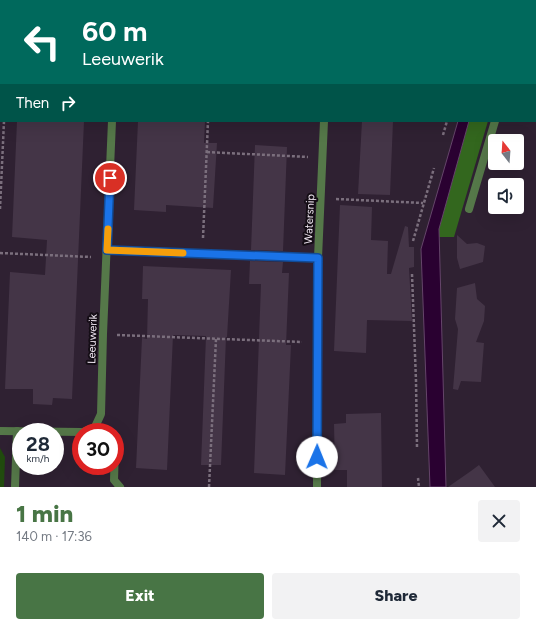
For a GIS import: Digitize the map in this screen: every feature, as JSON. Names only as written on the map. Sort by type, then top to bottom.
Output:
[{"type":"street","name":"Leeuwerik","points":[[99,423],[101,414],[112,122]]},
{"type":"street","name":"Watersnip","points":[[317,487],[318,258],[324,122]]},
{"type":"street","points":[[469,209],[495,122]]},
{"type":"street","points":[[107,254],[202,254],[318,258]]},
{"type":"street","name":"Leeuwerik","points":[[0,431],[12,431]]},
{"type":"street","points":[[15,487],[16,475]]},
{"type":"street","points":[[114,475],[114,480],[120,487]]},
{"type":"path","points":[[0,209],[4,122]]},
{"type":"path","points":[[202,254],[208,122]]},
{"type":"path","points":[[443,136],[448,122]]},
{"type":"path","points":[[207,152],[323,157]]},
{"type":"path","points":[[413,241],[434,168]]},
{"type":"path","points":[[321,198],[423,202]]},
{"type":"path","points":[[0,253],[107,254]]},
{"type":"path","points":[[412,274],[417,447]]},
{"type":"path","points":[[103,334],[318,343]]},
{"type":"path","points":[[209,487],[216,339]]},
{"type":"path","points":[[418,478],[419,487]]},
{"type":"green space","points":[[469,122],[488,122],[454,237],[439,237],[439,229]]},
{"type":"green space","points":[[0,448],[5,457],[4,487],[0,487]]},
{"type":"shaded area","points":[[458,122],[469,122],[439,229],[446,487],[430,487],[421,249]]},
{"type":"building","points":[[17,122],[84,122],[72,399],[53,398],[52,405],[33,404],[33,389],[5,389],[10,272],[45,275],[47,240],[12,237]]},
{"type":"building","points":[[138,122],[205,122],[204,143],[217,143],[213,208],[166,205],[166,212],[134,210]]},
{"type":"building","points":[[362,122],[393,122],[390,195],[358,194]]},
{"type":"building","points":[[255,145],[287,147],[283,251],[251,250]]},
{"type":"building","points":[[340,205],[372,207],[371,240],[388,241],[387,274],[391,274],[405,226],[408,227],[409,247],[414,247],[414,267],[409,268],[412,321],[367,320],[366,353],[334,351]]},
{"type":"building","points":[[457,235],[467,244],[477,243],[485,246],[483,262],[460,269],[457,258]]},
{"type":"building","points":[[250,261],[283,262],[282,273],[289,273],[286,345],[291,345],[285,475],[254,473],[261,284],[249,284]]},
{"type":"building","points":[[143,266],[231,270],[226,337],[221,465],[201,465],[206,336],[173,335],[167,470],[136,468],[142,338],[147,339],[148,299],[142,299]]},
{"type":"building","points":[[475,283],[477,299],[485,306],[484,321],[476,342],[484,343],[481,382],[461,381],[458,390],[453,389],[458,329],[455,319],[457,288]]},
{"type":"building","points":[[381,413],[382,487],[347,487],[347,470],[335,470],[334,424],[346,423],[346,414]]},
{"type":"building","points":[[479,465],[495,487],[448,487],[471,471]]},
{"type":"slow traffic","points":[[108,229],[107,250],[183,253]]},
{"type":"route","points":[[110,178],[107,250],[318,258],[317,457]]}]
